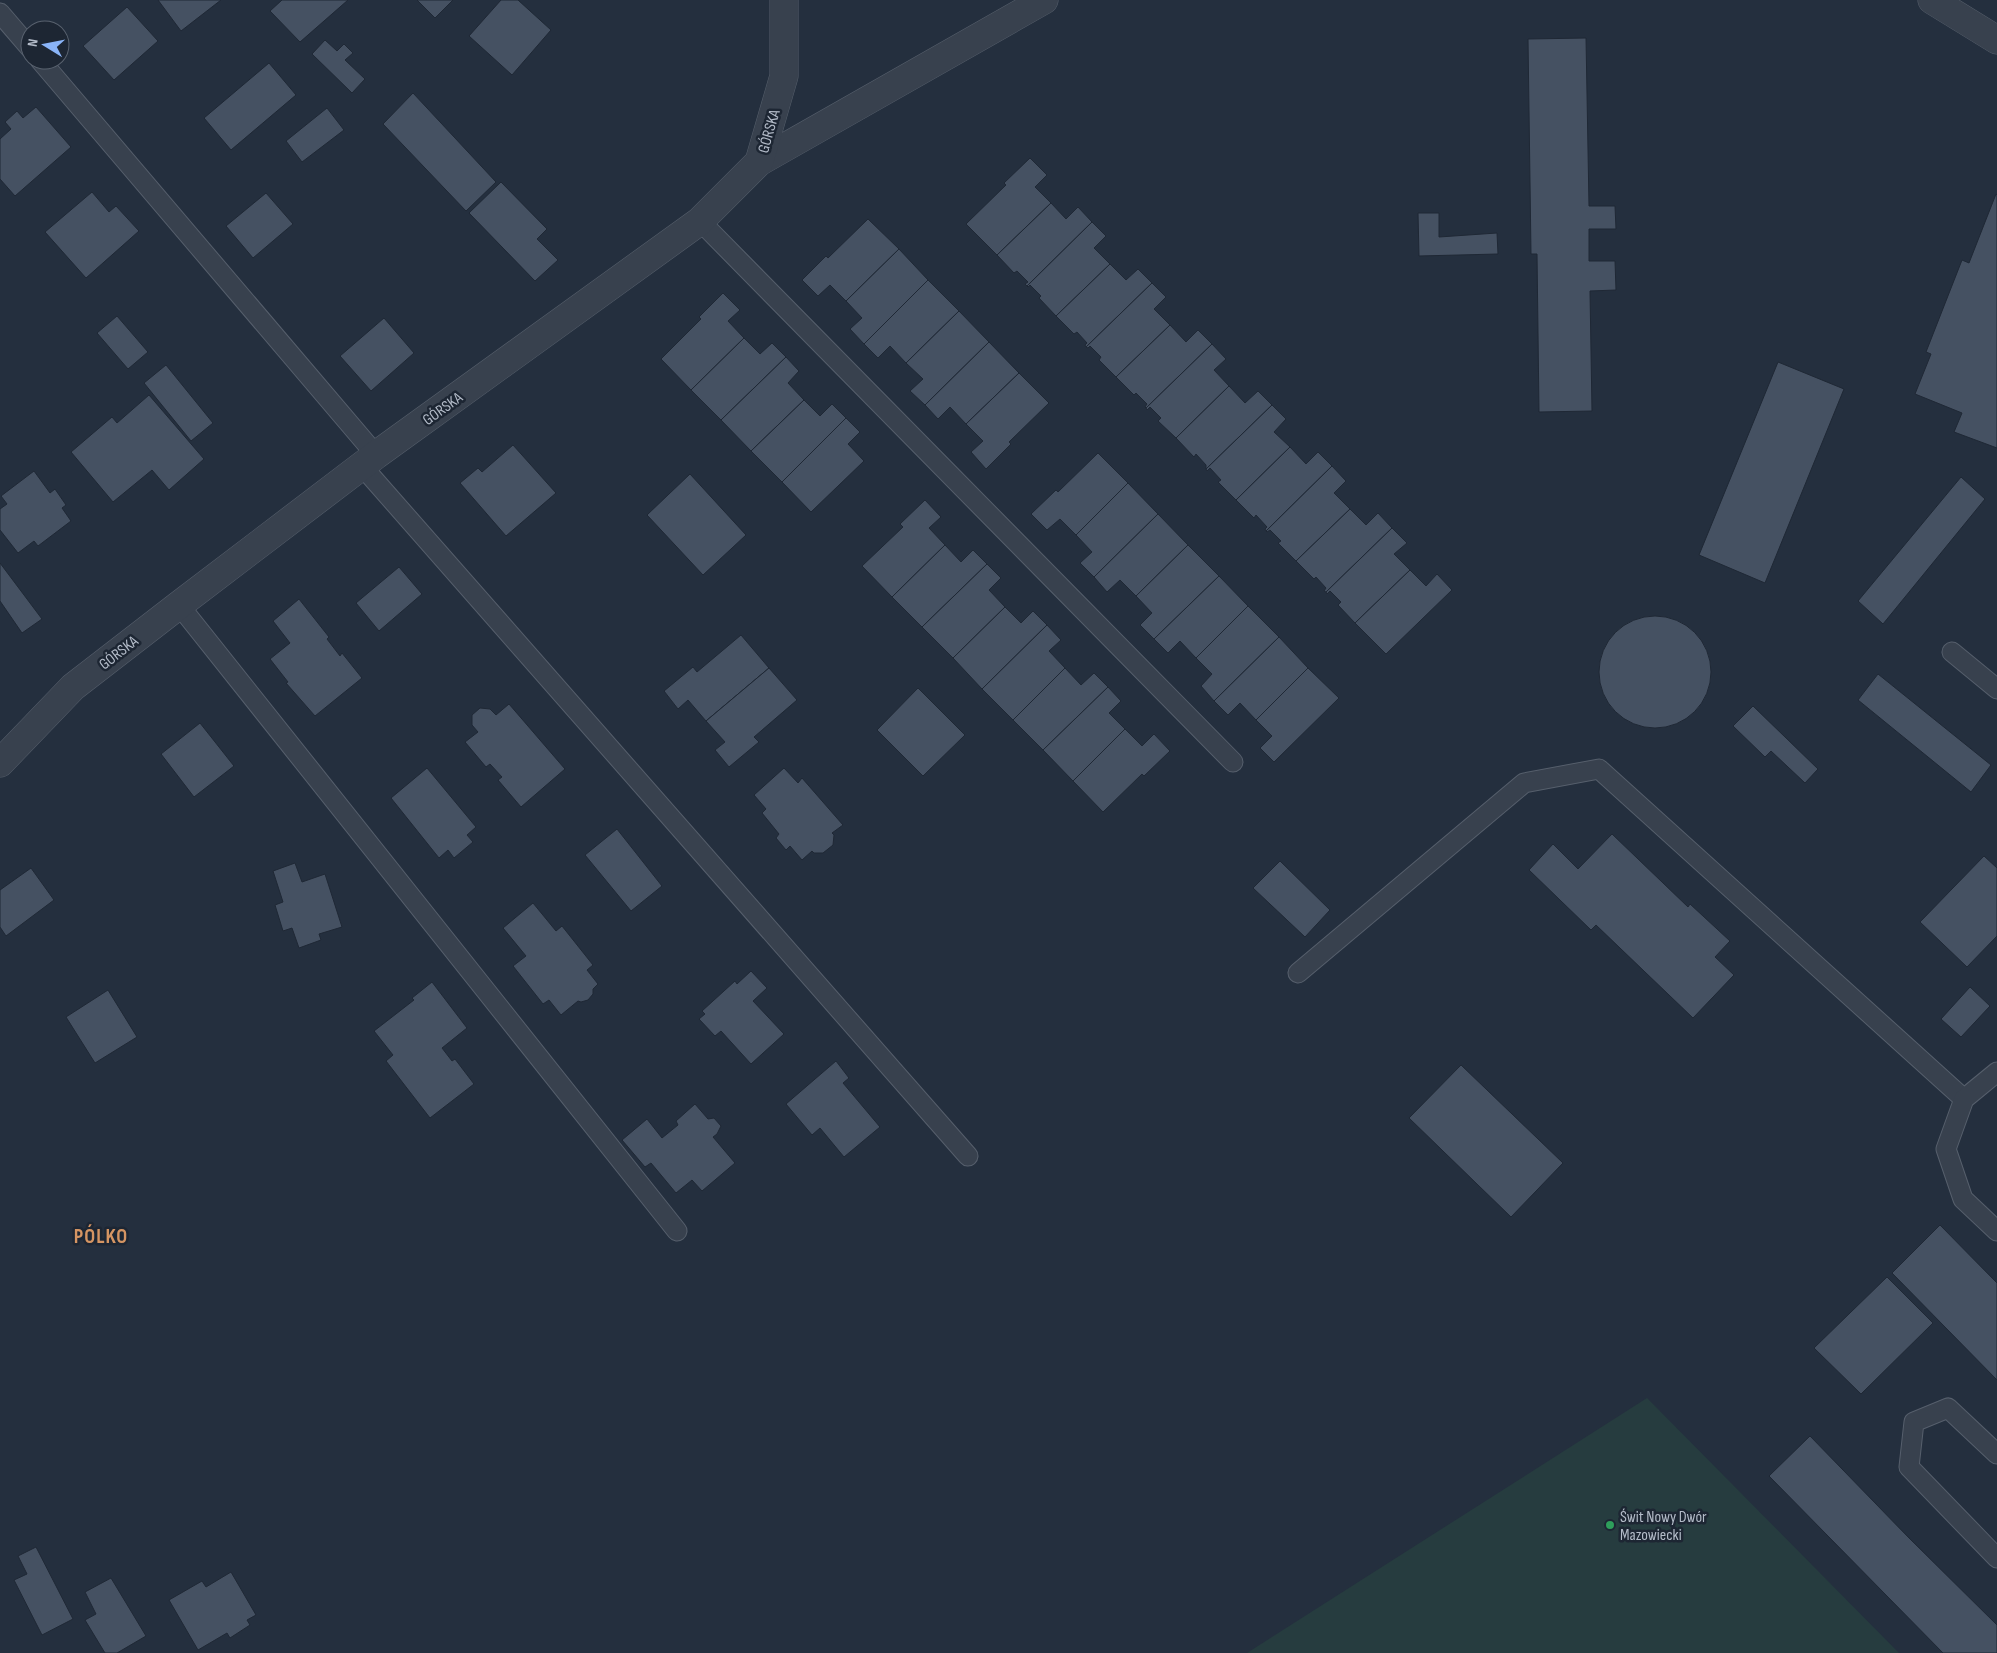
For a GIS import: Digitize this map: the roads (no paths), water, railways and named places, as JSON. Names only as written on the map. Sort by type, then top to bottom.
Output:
[{"type":"street","name":"GÓRSKA","points":[[0,763],[73,687],[178,605],[369,460],[700,221],[759,162],[784,76],[784,0]]},
{"type":"street","points":[[759,162],[1044,0]]},
{"type":"street","points":[[1932,0],[1997,40]]},
{"type":"lane","points":[[0,13],[20,36]]},
{"type":"lane","points":[[48,70],[369,460],[968,1156]]},
{"type":"lane","points":[[700,221],[1233,762]]},
{"type":"lane","points":[[178,605],[677,1231]]},
{"type":"lane","points":[[1952,652],[1997,689]]},
{"type":"lane","points":[[1298,973],[1524,783],[1599,769],[1964,1099]]},
{"type":"lane","points":[[1997,1072],[1964,1099],[1946,1149],[1963,1199],[1997,1231]]},
{"type":"lane","points":[[1997,1454],[1948,1408],[1914,1422],[1909,1467],[1997,1558]]},
{"type":"place","name":"Świt Nowy Dwór Mazowiecki","points":[[1610,1525]]},
{"type":"district","name":"PÓLKO","points":[[101,1236]]}]
